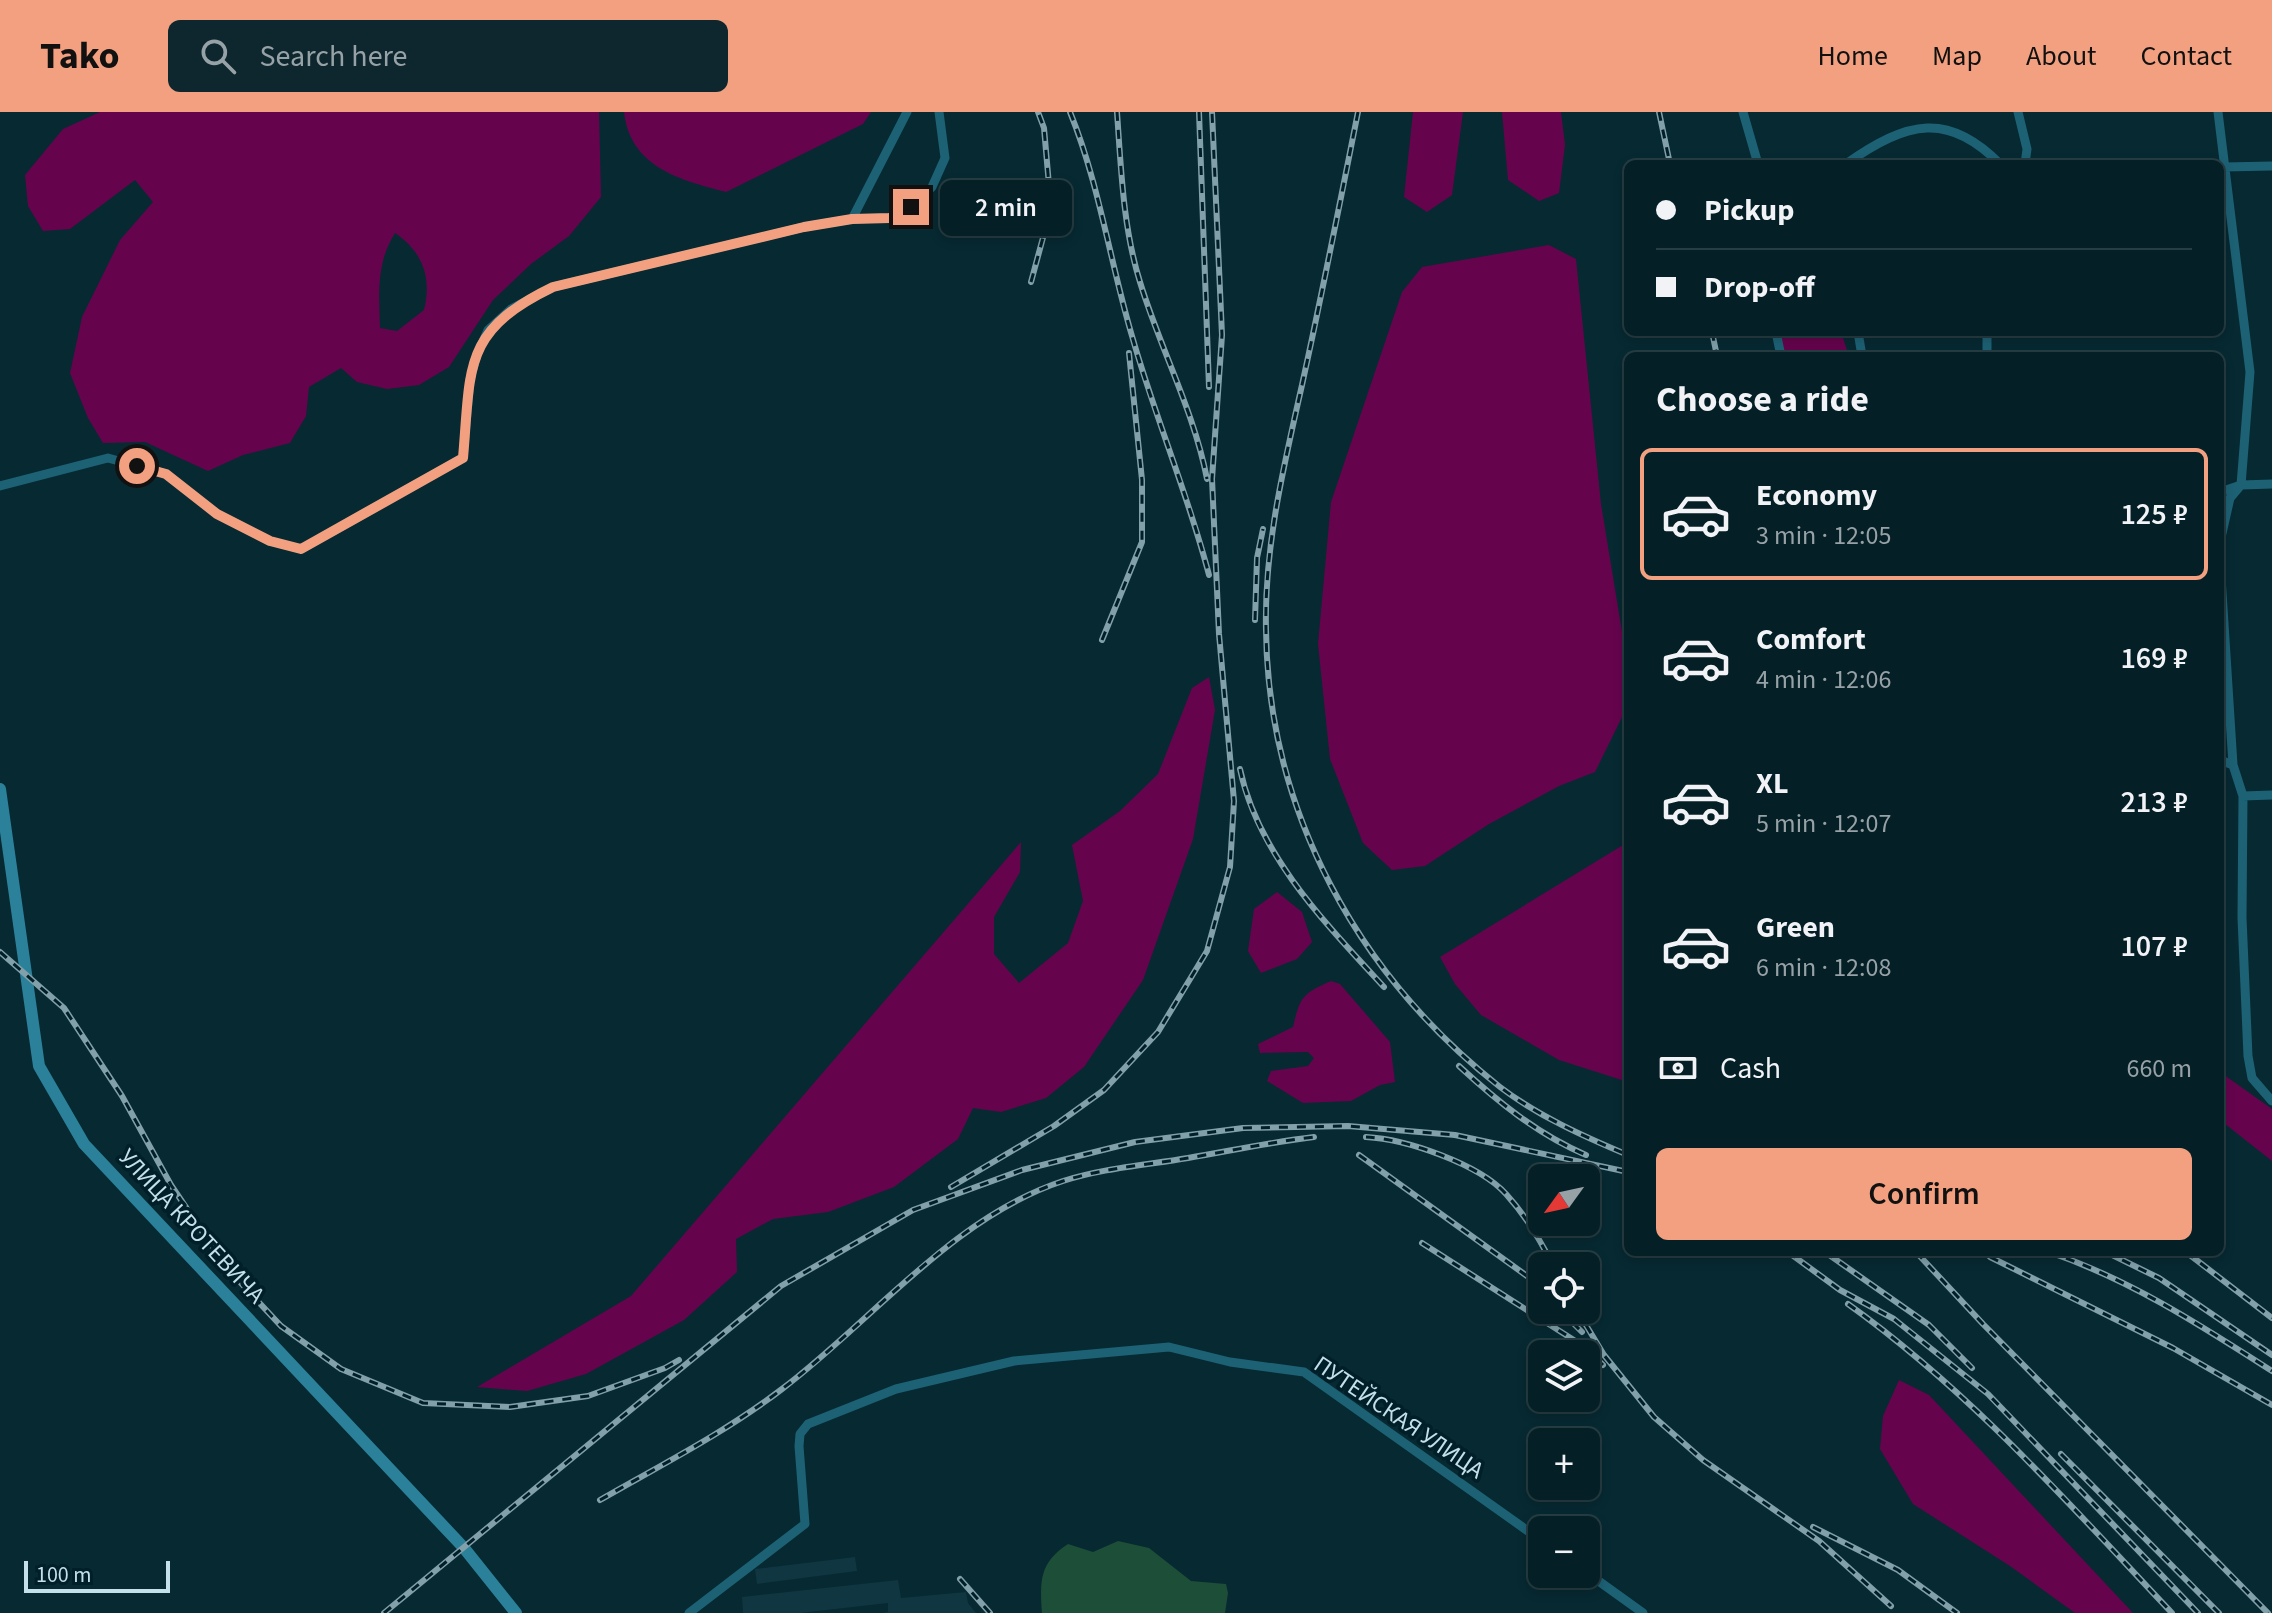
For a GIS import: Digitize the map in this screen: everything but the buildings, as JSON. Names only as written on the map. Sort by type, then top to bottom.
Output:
[{"type":"street","points":[[852,219],[907,112]]},
{"type":"street","points":[[0,486],[108,458],[166,474],[217,514],[270,541],[301,549],[463,458],[470,379],[477,355],[488,330],[511,309],[553,287],[804,227],[852,219],[890,218],[911,207],[932,187],[945,158],[939,112]]},
{"type":"street","points":[[1743,112],[1757,160]]},
{"type":"street","points":[[2018,112],[2027,149],[2026,160]]},
{"type":"street","points":[[2218,112],[2223,160]]},
{"type":"street","points":[[1852,160],[1920,116]]},
{"type":"street","points":[[1970,127],[1980,133],[1997,160]]},
{"type":"street","points":[[2224,524],[2230,498],[2241,485],[2250,372],[2224,167],[2272,166]]},
{"type":"street","points":[[2224,491],[2241,485],[2272,484]]},
{"type":"street","points":[[2224,624],[2233,765],[2243,796],[2242,918],[2248,1056],[2252,1078],[2272,1101]]},
{"type":"street","points":[[2224,762],[2233,765]]},
{"type":"street","name":"УЛИЦА КРОТЕВИЧА","points":[[0,789],[39,1066],[84,1144],[464,1548],[516,1612]]},
{"type":"street","points":[[2243,796],[2272,795]]},
{"type":"street","name":"ПУТЕЙСКАЯ УЛИЦА","points":[[689,1613],[805,1524],[799,1446],[800,1434],[808,1424],[896,1389],[1014,1361],[1169,1347],[1230,1362],[1304,1372],[1528,1531]]},
{"type":"street","points":[[1600,1582],[1643,1613]]},
{"type":"shaded area","points":[[100,112],[599,112],[601,197],[569,236],[531,264],[493,300],[449,367],[419,385],[387,389],[357,382],[341,368],[309,387],[306,416],[290,443],[243,455],[208,471],[145,442],[103,443],[88,418],[70,373],[82,317],[120,240],[153,202],[135,180],[70,229],[43,231],[28,206],[25,175],[63,129]],"holes":[[[395,233],[419,257],[426,277],[424,310],[397,331],[380,328],[380,279],[384,256]]]},
{"type":"shaded area","points":[[624,112],[871,112],[863,124],[726,192],[675,176],[647,158],[628,131]]},
{"type":"shaded area","points":[[1413,112],[1463,112],[1452,195],[1427,212],[1404,197]]},
{"type":"shaded area","points":[[1502,112],[1561,112],[1565,145],[1559,193],[1539,201],[1508,180]]},
{"type":"shaded area","points":[[1549,245],[1576,259],[1601,504],[1624,644],[1624,713],[1595,772],[1559,786],[1489,824],[1425,866],[1392,870],[1363,843],[1330,759],[1318,644],[1331,502],[1402,292],[1422,267]]},
{"type":"shaded area","points":[[1777,336],[1842,336],[1848,352],[1780,352]]},
{"type":"shaded area","points":[[1209,677],[1215,710],[1193,839],[1143,980],[1084,1067],[1046,1098],[1001,1112],[973,1108],[958,1139],[894,1187],[828,1212],[773,1219],[736,1239],[737,1272],[684,1320],[586,1374],[527,1391],[477,1387],[631,1296],[1021,842],[1020,872],[994,917],[994,954],[1019,983],[1068,943],[1083,901],[1072,845],[1120,811],[1158,774],[1192,688]]},
{"type":"shaded area","points":[[1624,844],[1624,1081],[1559,1060],[1481,1015],[1455,984],[1440,957]]},
{"type":"shaded area","points":[[1277,892],[1302,912],[1312,942],[1297,959],[1261,973],[1248,951],[1254,909]]},
{"type":"shaded area","points":[[1331,981],[1340,984],[1390,1042],[1395,1082],[1380,1085],[1351,1101],[1303,1103],[1267,1081],[1271,1071],[1308,1066],[1314,1058],[1308,1052],[1260,1053],[1258,1044],[1293,1027],[1304,998]]},
{"type":"shaded area","points":[[2224,1075],[2272,1109],[2272,1161],[2224,1123]]},
{"type":"shaded area","points":[[1899,1380],[1929,1395],[2133,1613],[2075,1613],[2010,1566],[1913,1504],[1880,1449],[1883,1416]]},
{"type":"shaded area","points":[[1118,1541],[1149,1548],[1191,1581],[1226,1584],[1225,1613],[1042,1613],[1043,1574],[1058,1551],[1068,1544],[1093,1552]]},
{"type":"shaded area","points":[[855,1557],[857,1571],[757,1584],[755,1569]]},
{"type":"shaded area","points":[[898,1580],[901,1598],[966,1592],[968,1603],[976,1613],[883,1613],[888,1612],[888,1603],[800,1613],[743,1613],[742,1597]]},
{"type":"railway","points":[[1031,282],[1051,208],[1044,128],[1038,112]]},
{"type":"railway","points":[[1070,112],[1097,195],[1141,366],[1209,575]]},
{"type":"railway","points":[[1117,112],[1124,198],[1134,261],[1194,429],[1207,479]]},
{"type":"railway","points":[[1199,112],[1209,387]]},
{"type":"railway","points":[[951,1187],[1054,1126],[1104,1090],[1158,1032],[1207,951],[1230,867],[1234,801],[1219,634],[1212,479],[1222,335],[1212,112]]},
{"type":"railway","points":[[1358,112],[1282,476],[1268,568],[1266,630],[1271,697],[1283,762],[1303,825],[1330,885],[1364,941],[1404,994],[1449,1043],[1515,1098],[1546,1117],[1624,1153]]},
{"type":"railway","points":[[1659,112],[1669,160]]},
{"type":"railway","points":[[1713,336],[1716,352]]},
{"type":"railway","points":[[1102,640],[1142,542],[1142,480],[1129,353]]},
{"type":"railway","points":[[1255,620],[1257,558],[1263,529]]},
{"type":"railway","points":[[1240,769],[1249,801],[1278,859],[1318,913],[1384,987]]},
{"type":"railway","points":[[0,952],[64,1008],[122,1096],[171,1185],[226,1267],[281,1326],[341,1369],[423,1403],[510,1407],[588,1396],[679,1360]]},
{"type":"railway","points":[[1459,1066],[1518,1116],[1586,1155]]},
{"type":"railway","points":[[384,1613],[781,1286],[913,1210],[1022,1170],[1135,1142],[1243,1128],[1348,1126],[1455,1135],[1624,1171]]},
{"type":"railway","points":[[600,1500],[693,1448],[761,1405],[949,1245],[1023,1197],[1094,1173],[1314,1137]]},
{"type":"railway","points":[[1366,1137],[1441,1155],[1494,1183],[1526,1219],[1546,1252]]},
{"type":"railway","points":[[1359,1155],[1528,1277]]},
{"type":"railway","points":[[1422,1243],[1580,1344],[1603,1365]]},
{"type":"railway","points":[[1793,1256],[1840,1290],[1894,1319],[1988,1394],[2198,1613]]},
{"type":"railway","points":[[1831,1256],[1929,1325],[1972,1368]]},
{"type":"railway","points":[[1920,1256],[2268,1613]]},
{"type":"railway","points":[[2060,1256],[2137,1290],[2272,1371]]},
{"type":"railway","points":[[2114,1256],[2159,1278],[2272,1355]]},
{"type":"railway","points":[[2191,1256],[2272,1318]]},
{"type":"railway","points":[[1990,1257],[2173,1348],[2272,1405]]},
{"type":"railway","points":[[1848,1304],[1893,1338],[1977,1411],[2172,1613]]},
{"type":"railway","points":[[1574,1324],[1582,1332]]},
{"type":"railway","points":[[1585,1324],[1604,1355],[1654,1417],[1703,1460],[1819,1541],[1891,1606]]},
{"type":"railway","points":[[2061,1454],[2219,1613]]},
{"type":"railway","points":[[1813,1527],[1898,1570],[1957,1613]]},
{"type":"railway","points":[[960,1579],[990,1613]]},
{"type":"route","points":[[137,466],[166,474],[217,514],[270,541],[301,549],[463,458],[470,379],[477,355],[488,330],[511,309],[534,296],[553,287],[804,227],[852,219],[890,218],[911,207]]}]
